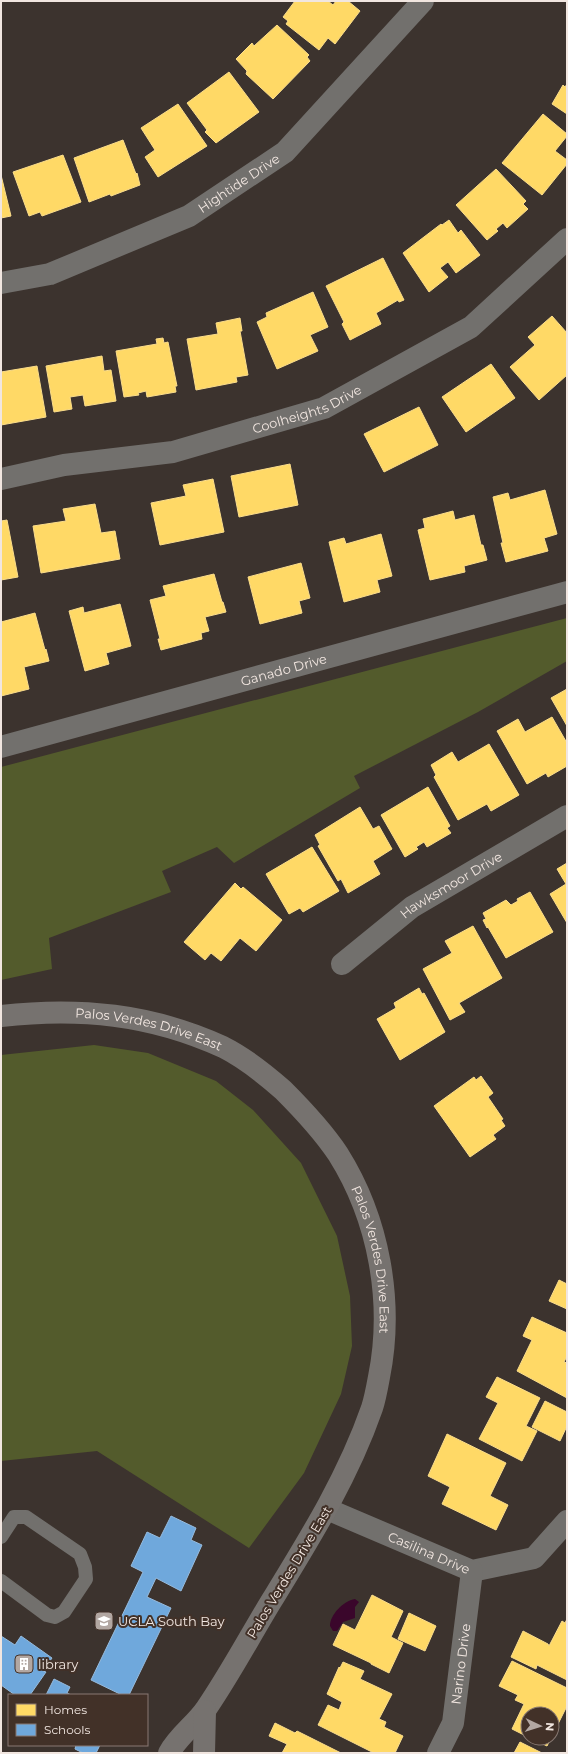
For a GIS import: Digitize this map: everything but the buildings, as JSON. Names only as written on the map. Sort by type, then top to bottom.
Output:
[{"type":"street","name":"Hightide Drive","points":[[1,283],[50,274],[189,216],[285,152],[423,1]]},
{"type":"street","name":"Coolheights Drive","points":[[1,479],[64,465],[173,452],[324,408],[471,327],[567,239]]},
{"type":"street","name":"Ganado Drive","points":[[1,747],[567,592]]},
{"type":"street","name":"Hawksmoor Drive","points":[[342,964],[412,907],[567,816]]},
{"type":"street","name":"Palos Verdes Drive East","points":[[1,1016],[40,1012],[87,1012],[135,1018],[181,1030],[225,1048],[269,1077],[307,1113],[338,1154],[362,1200],[377,1250],[385,1302],[383,1354],[373,1405],[354,1454],[327,1509],[205,1711],[176,1741],[169,1753]]},
{"type":"street","name":"Casilina Drive","points":[[327,1509],[472,1571],[534,1558],[567,1521]]},
{"type":"street","name":"Narino Drive","points":[[438,1753],[453,1723],[472,1571]]},
{"type":"street","name":"Palos Verdes Drive East","points":[[204,1753],[205,1711]]},
{"type":"lane","points":[[1,1537],[14,1517],[26,1517],[80,1554],[85,1567],[86,1579],[64,1612],[55,1617],[46,1615],[1,1581]]},
{"type":"green space","points":[[567,618],[567,661],[478,712],[354,776],[360,788],[234,863],[217,847],[162,871],[171,892],[49,938],[52,969],[1,980],[1,767]]},
{"type":"green space","points":[[94,1045],[148,1053],[216,1081],[253,1110],[301,1163],[337,1236],[350,1296],[352,1346],[341,1394],[304,1473],[249,1548],[97,1451],[1,1461],[1,1055]]},
{"type":"shaded area","points":[[355,1599],[359,1602],[355,1607],[355,1618],[343,1622],[337,1631],[333,1631],[330,1626],[332,1617],[338,1609],[350,1600]]},
{"type":"place","name":"UCLA South Bay","points":[[104,1621]]},
{"type":"place","name":"library","points":[[24,1664]]}]
